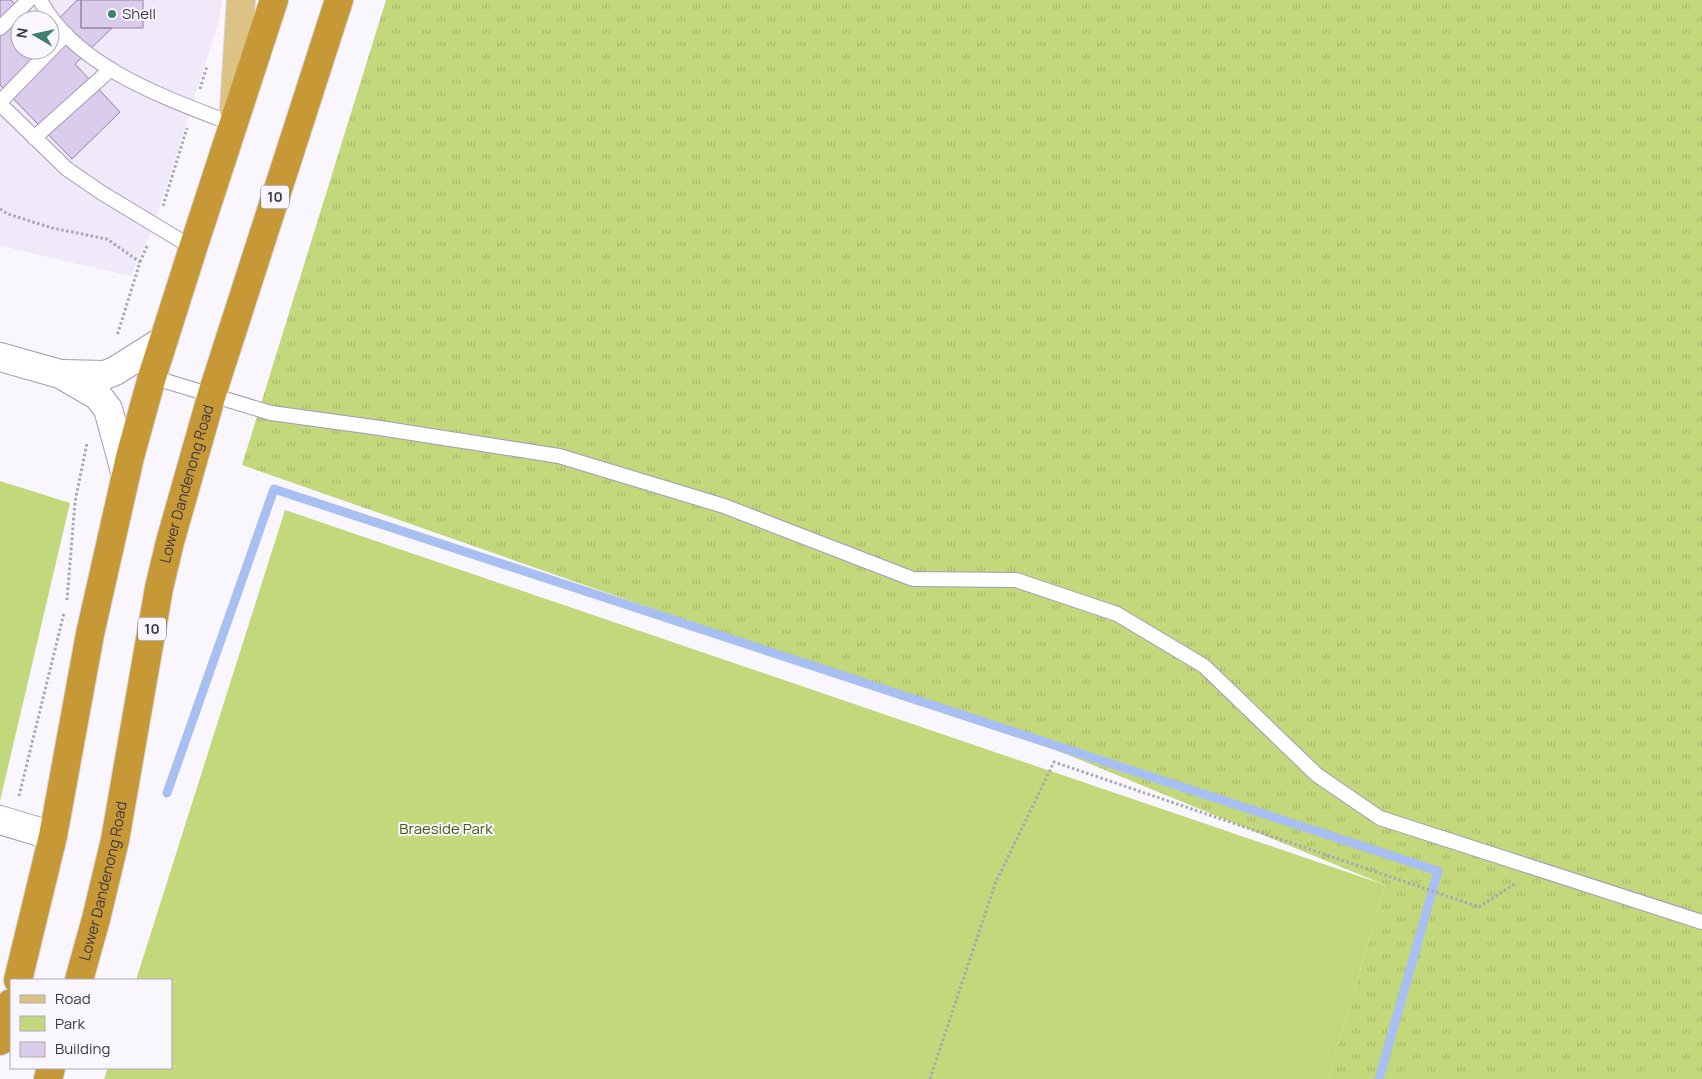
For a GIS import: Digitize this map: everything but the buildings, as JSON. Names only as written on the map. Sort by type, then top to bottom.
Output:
[{"type":"highway","points":[[18,979],[53,836],[90,634],[126,475],[152,377],[274,0]]},
{"type":"highway","name":"Lower Dandenong Road","points":[[79,979],[115,840],[159,588],[187,478],[212,394],[339,0]]},
{"type":"highway","points":[[0,1041],[10,1006]]},
{"type":"main road","points":[[233,124],[241,0]]},
{"type":"street","points":[[60,374],[105,375],[115,371],[164,340]]},
{"type":"street","points":[[0,357],[60,374],[98,396],[108,409],[126,475]]},
{"type":"street","points":[[6,822],[53,836]]},
{"type":"lane","points":[[0,28],[29,0]]},
{"type":"lane","points":[[40,0],[47,13],[76,46],[95,60],[167,99],[233,124]]},
{"type":"lane","points":[[66,34],[0,103],[67,169],[102,193],[193,248]]},
{"type":"lane","points":[[34,138],[112,69]]},
{"type":"lane","points":[[152,377],[272,413],[558,456],[724,506],[912,579],[1016,580],[1117,614],[1204,666],[1317,775],[1380,818],[1702,922]]},
{"type":"path","points":[[156,226],[187,131]]},
{"type":"path","points":[[0,209],[8,214],[52,228],[107,239],[140,262],[105,375]]},
{"type":"path","points":[[6,822],[67,600],[75,502],[88,437]]},
{"type":"path","points":[[930,1079],[995,884],[1054,762],[1479,907],[1537,869]]},
{"type":"shaded area","name":"Shell","points":[[0,0],[222,0],[219,20],[154,225],[131,276],[0,246]]},
{"type":"green space","points":[[386,0],[1702,0],[1702,1079],[1328,1079],[1385,885],[1056,750],[242,465]]},
{"type":"green space","points":[[0,481],[70,503],[0,801]]},
{"type":"green space","name":"Braeside Park","points":[[285,510],[1385,885],[1328,1079],[104,1079],[108,1069],[172,1069],[172,979],[136,979]]},
{"type":"waterway","points":[[167,793],[274,489],[1438,871],[1379,1079]]},
{"type":"place","name":"Shell","points":[[112,14]]}]
